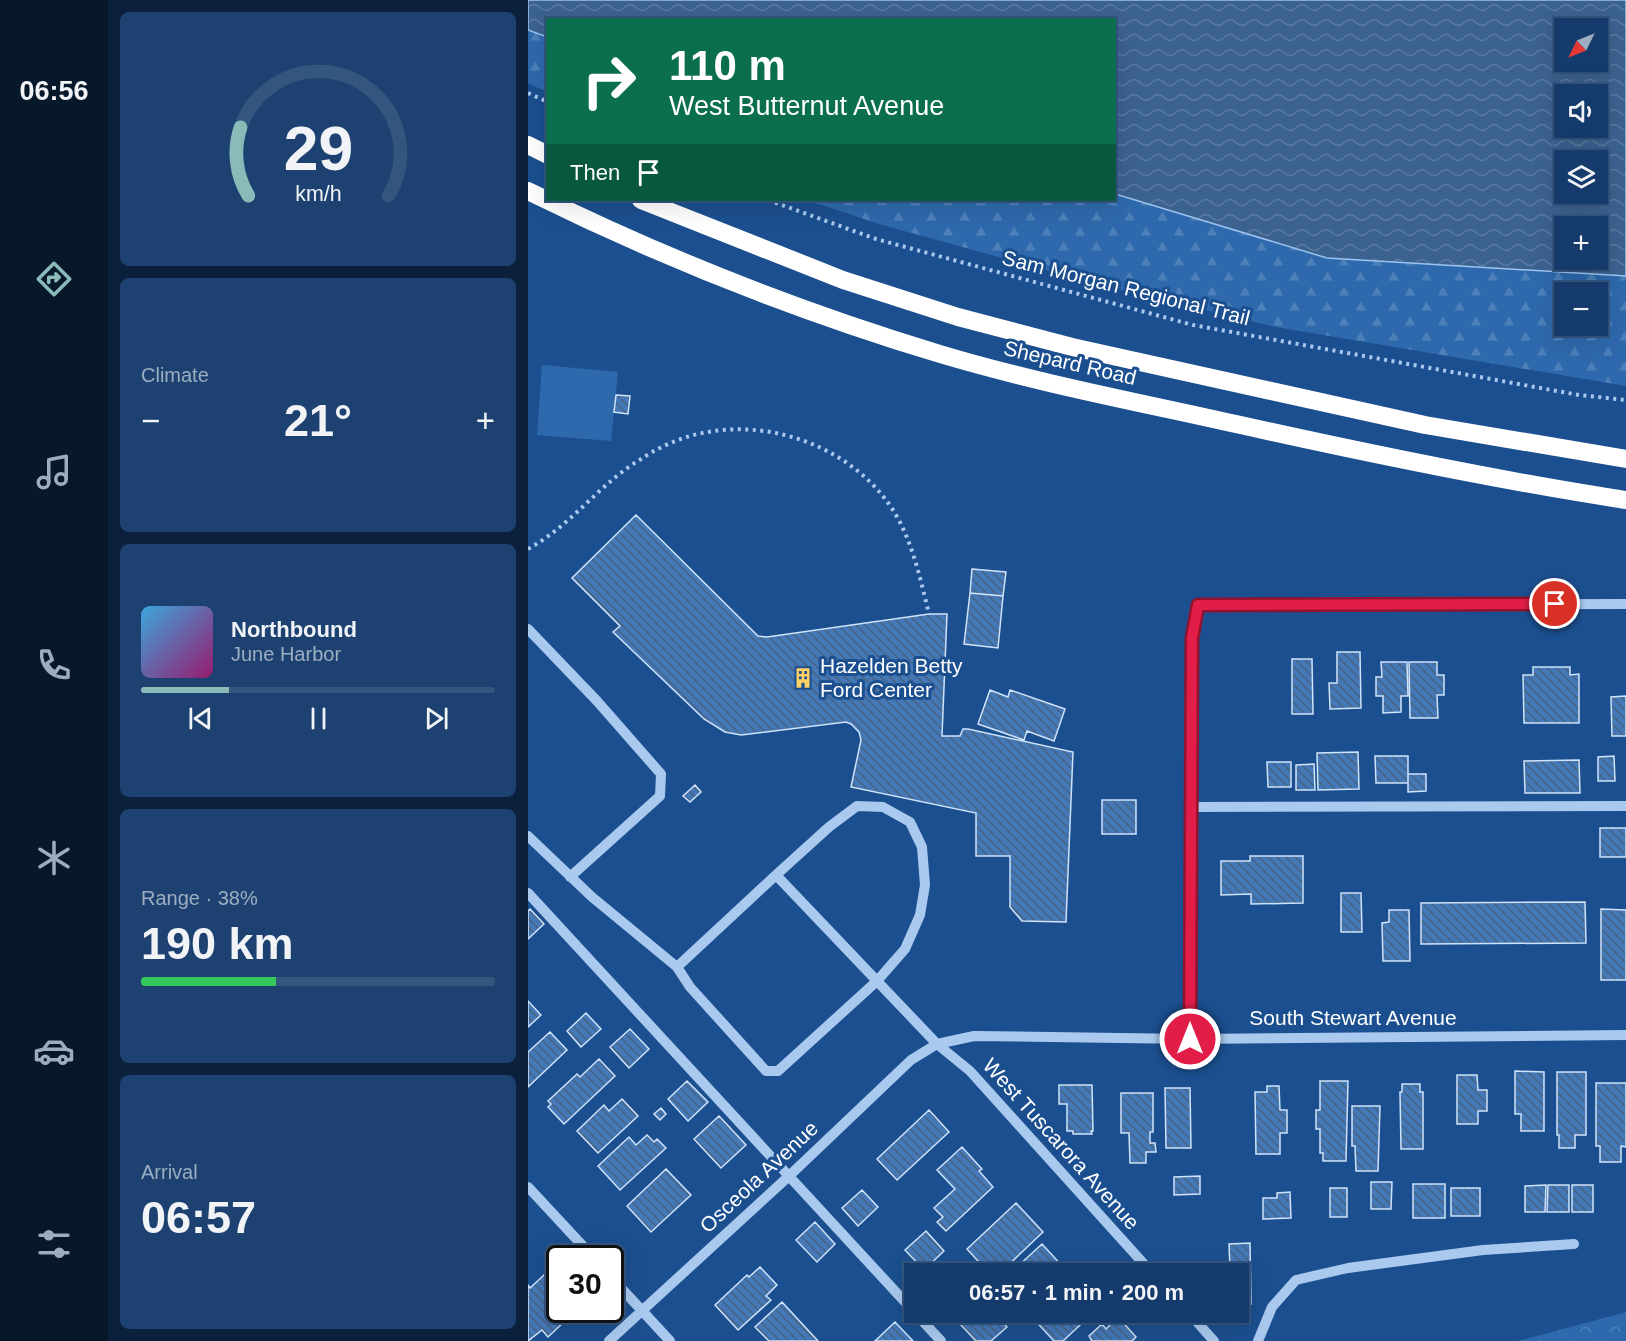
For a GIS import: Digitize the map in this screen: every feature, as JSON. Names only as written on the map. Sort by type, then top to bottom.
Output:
[{"type":"highway","points":[[528,145],[546,154]]},
{"type":"highway","name":"Shepard Road","points":[[528,191],[546,200]]},
{"type":"highway","name":"Shepard Road","points":[[548,201],[592,223],[707,273],[822,316],[942,355],[1059,385],[1413,463],[1540,487],[1626,500]]},
{"type":"highway","name":"Shepard Road","points":[[644,201],[843,280],[958,316],[1072,347],[1425,425],[1626,459]]},
{"type":"street","points":[[1190,1039],[1192,638],[1198,605],[1626,604]]},
{"type":"street","points":[[528,628],[532,641],[597,701],[661,774],[660,796],[570,877]]},
{"type":"street","points":[[528,836],[592,897],[676,967],[690,987],[766,1071],[778,1071],[877,981],[905,949],[920,915],[925,885],[922,847],[910,822],[884,807],[857,806],[829,827],[676,967]]},
{"type":"street","points":[[1192,807],[1626,806]]},
{"type":"street","name":"West Tuscarora Avenue","points":[[776,875],[938,1044],[970,1071],[1143,1263]]},
{"type":"street","points":[[528,893],[940,1341]]},
{"type":"street","name":"South Stewart Avenue","points":[[938,1044],[974,1036],[1190,1039],[1626,1035]]},
{"type":"street","name":"Osceola Avenue","points":[[609,1341],[789,1176],[911,1060],[938,1044]]},
{"type":"street","points":[[528,1187],[582,1245]]},
{"type":"street","points":[[1258,1341],[1272,1307],[1296,1280],[1359,1266],[1483,1250],[1574,1244]]},
{"type":"street","points":[[624,1291],[670,1341]]},
{"type":"street","points":[[1198,1323],[1214,1341]]},
{"type":"path","points":[[528,93],[546,101]]},
{"type":"path","name":"Sam Morgan Regional Trail","points":[[771,201],[876,239],[1193,325],[1579,395],[1626,400]]},
{"type":"path","points":[[528,549],[549,537],[609,482],[639,460],[665,446],[689,436],[714,431],[752,430],[796,438],[830,452],[867,480],[886,500],[905,531],[918,567],[929,614]]},
{"type":"green space","points":[[528,30],[546,37],[546,92],[528,83]]},
{"type":"green space","points":[[1116,194],[1327,258],[1626,276],[1626,386],[1276,327],[1104,286],[879,224],[810,201],[1116,201]]},
{"type":"green space","points":[[542,365],[618,372],[611,441],[537,435]]},
{"type":"green space","points":[[1626,1312],[1626,1341],[1518,1341]]},
{"type":"water","points":[[528,0],[1626,0],[1626,276],[1327,258],[1116,194],[1116,18],[546,18],[546,37],[528,30]]},
{"type":"building","points":[[616,395],[630,396],[628,414],[614,412]]},
{"type":"building","name":"Hazelden Betty Ford Center","points":[[636,515],[758,636],[767,637],[929,614],[947,614],[942,736],[960,736],[963,729],[968,729],[1073,752],[1066,922],[1022,921],[1010,907],[1010,856],[976,856],[976,813],[851,787],[861,740],[859,732],[851,724],[846,722],[741,735],[725,732],[704,719],[613,632],[620,626],[572,578]]},
{"type":"building","points":[[972,569],[1006,572],[1003,596],[970,593]]},
{"type":"building","points":[[970,593],[1003,596],[998,648],[964,644]]},
{"type":"building","points":[[1337,652],[1360,652],[1361,708],[1330,709],[1329,683],[1337,683]]},
{"type":"building","points":[[1292,659],[1312,659],[1313,714],[1292,714]]},
{"type":"building","points":[[1381,662],[1407,662],[1408,696],[1401,696],[1401,712],[1383,713],[1383,696],[1376,696],[1376,677],[1382,677]]},
{"type":"building","points":[[1409,662],[1437,662],[1437,675],[1444,675],[1444,695],[1437,695],[1438,718],[1410,718]]},
{"type":"building","points":[[1533,667],[1570,667],[1570,675],[1579,674],[1579,723],[1524,723],[1523,675],[1533,675]]},
{"type":"building","points":[[990,690],[1008,697],[1010,690],[1065,709],[1054,741],[1027,731],[1024,740],[978,724]]},
{"type":"building","points":[[1626,696],[1626,736],[1612,736],[1611,697]]},
{"type":"building","points":[[1358,752],[1359,789],[1318,790],[1317,753]]},
{"type":"building","points":[[1375,756],[1408,756],[1408,783],[1376,783]]},
{"type":"building","points":[[1614,756],[1615,781],[1598,781],[1598,757]]},
{"type":"building","points":[[1579,760],[1580,793],[1525,793],[1524,761]]},
{"type":"building","points":[[1267,762],[1291,762],[1291,787],[1268,787]]},
{"type":"building","points":[[1314,764],[1315,790],[1296,790],[1296,765]]},
{"type":"building","points":[[1408,774],[1426,774],[1426,791],[1408,792]]},
{"type":"building","points":[[695,785],[701,792],[690,802],[683,796]]},
{"type":"building","points":[[1102,800],[1136,800],[1136,834],[1102,834]]},
{"type":"building","points":[[1600,828],[1626,828],[1626,857],[1600,857]]},
{"type":"building","points":[[1250,856],[1303,856],[1303,903],[1251,904],[1251,894],[1221,895],[1221,861],[1250,861]]},
{"type":"building","points":[[1341,893],[1361,893],[1362,932],[1341,932]]},
{"type":"building","points":[[1585,902],[1586,943],[1421,944],[1421,903]]},
{"type":"building","points":[[530,909],[544,924],[528,939],[528,911]]},
{"type":"building","points":[[1601,909],[1626,910],[1626,980],[1601,980]]},
{"type":"building","points":[[1389,910],[1409,910],[1410,961],[1383,961],[1382,923],[1389,922]]},
{"type":"building","points":[[528,1001],[541,1015],[528,1027]]},
{"type":"building","points":[[586,1013],[601,1029],[581,1047],[567,1031]]},
{"type":"building","points":[[630,1029],[649,1049],[629,1068],[610,1047]]},
{"type":"building","points":[[550,1032],[567,1050],[528,1087],[528,1052]]},
{"type":"building","points":[[599,1059],[615,1076],[564,1124],[548,1107],[551,1104],[548,1101],[577,1074],[580,1077]]},
{"type":"building","points":[[1515,1071],[1544,1072],[1544,1131],[1521,1131],[1521,1114],[1515,1114]]},
{"type":"building","points":[[1557,1072],[1586,1072],[1586,1135],[1575,1135],[1575,1148],[1559,1148]]},
{"type":"building","points":[[1457,1075],[1477,1075],[1478,1090],[1487,1090],[1487,1111],[1478,1111],[1478,1124],[1457,1124]]},
{"type":"building","points":[[687,1081],[708,1102],[688,1121],[668,1099]]},
{"type":"building","points":[[1320,1081],[1348,1081],[1346,1161],[1323,1161],[1323,1153],[1320,1153],[1320,1129],[1316,1129],[1316,1110],[1320,1110]]},
{"type":"building","points":[[1596,1083],[1626,1083],[1626,1147],[1621,1146],[1621,1162],[1600,1162],[1600,1146],[1596,1146]]},
{"type":"building","points":[[1402,1084],[1420,1084],[1420,1092],[1423,1092],[1423,1149],[1401,1149],[1400,1092],[1402,1092]]},
{"type":"building","points":[[1059,1085],[1092,1085],[1092,1134],[1073,1134],[1073,1131],[1067,1131],[1067,1104],[1059,1104]]},
{"type":"building","points":[[1267,1086],[1279,1086],[1280,1110],[1287,1110],[1287,1133],[1280,1133],[1280,1154],[1256,1154],[1255,1092],[1267,1092]]},
{"type":"building","points":[[1165,1088],[1190,1088],[1191,1148],[1166,1148]]},
{"type":"building","points":[[1121,1093],[1153,1093],[1153,1132],[1150,1132],[1150,1143],[1155,1143],[1156,1152],[1146,1152],[1146,1163],[1130,1163],[1129,1133],[1121,1133]]},
{"type":"building","points":[[622,1099],[638,1116],[598,1153],[577,1131],[604,1105],[609,1111]]},
{"type":"building","points":[[1352,1106],[1380,1106],[1378,1171],[1356,1171],[1355,1146],[1352,1146]]},
{"type":"building","points":[[661,1108],[666,1114],[660,1120],[654,1114]]},
{"type":"building","points":[[929,1110],[949,1132],[897,1180],[877,1159]]},
{"type":"building","points":[[719,1116],[746,1145],[721,1168],[694,1139]]},
{"type":"building","points":[[647,1135],[654,1142],[657,1139],[666,1148],[620,1190],[598,1166],[629,1137],[636,1145]]},
{"type":"building","points":[[962,1147],[982,1169],[979,1171],[993,1187],[946,1231],[937,1222],[943,1217],[934,1208],[955,1189],[937,1170]]},
{"type":"building","points":[[666,1169],[691,1195],[651,1232],[627,1206]]},
{"type":"building","points":[[1200,1176],[1200,1194],[1174,1195],[1174,1177]]},
{"type":"building","points":[[1371,1182],[1392,1182],[1391,1209],[1371,1209]]},
{"type":"building","points":[[1413,1184],[1445,1184],[1445,1218],[1413,1218]]},
{"type":"building","points":[[1546,1185],[1545,1212],[1525,1212],[1525,1186]]},
{"type":"building","points":[[1548,1185],[1569,1185],[1569,1212],[1547,1212]]},
{"type":"building","points":[[1572,1185],[1593,1185],[1593,1212],[1572,1212]]},
{"type":"building","points":[[1330,1188],[1347,1188],[1347,1217],[1330,1217]]},
{"type":"building","points":[[1451,1188],[1480,1188],[1480,1216],[1451,1216]]},
{"type":"building","points":[[862,1190],[878,1207],[858,1226],[842,1208]]},
{"type":"building","points":[[1290,1192],[1291,1218],[1263,1219],[1263,1198],[1277,1198],[1277,1193]]},
{"type":"building","points":[[1016,1203],[1043,1232],[1011,1263],[980,1263],[967,1249]]},
{"type":"building","points":[[815,1222],[835,1244],[817,1262],[796,1240]]},
{"type":"building","points":[[926,1231],[944,1251],[931,1263],[917,1263],[905,1250]]},
{"type":"building","points":[[1250,1243],[1251,1304],[1249,1304],[1249,1263],[1230,1263],[1229,1244]]},
{"type":"building","points":[[1042,1244],[1059,1263],[1021,1263]]},
{"type":"building","points":[[760,1267],[777,1285],[766,1296],[771,1300],[738,1330],[715,1305],[747,1275],[749,1277]]},
{"type":"building","points":[[546,1275],[546,1323],[563,1323],[548,1337],[542,1330],[528,1341],[528,1285],[530,1288]]},
{"type":"building","points":[[782,1302],[818,1341],[769,1341],[755,1327]]},
{"type":"building","points":[[895,1322],[913,1341],[875,1341]]},
{"type":"building","points":[[963,1323],[1003,1323],[1007,1327],[991,1341],[976,1341],[961,1325]]},
{"type":"building","points":[[1037,1323],[1082,1323],[1063,1341],[1054,1341]]},
{"type":"building","points":[[1112,1323],[1123,1323],[1136,1337],[1132,1341],[1092,1341],[1089,1336],[1102,1324],[1106,1329]]},
{"type":"place","name":"Hazelden Betty Ford Center","points":[[803,678]]},
{"type":"route","points":[[1190,1039],[1192,638],[1198,605],[1555,604]]}]
